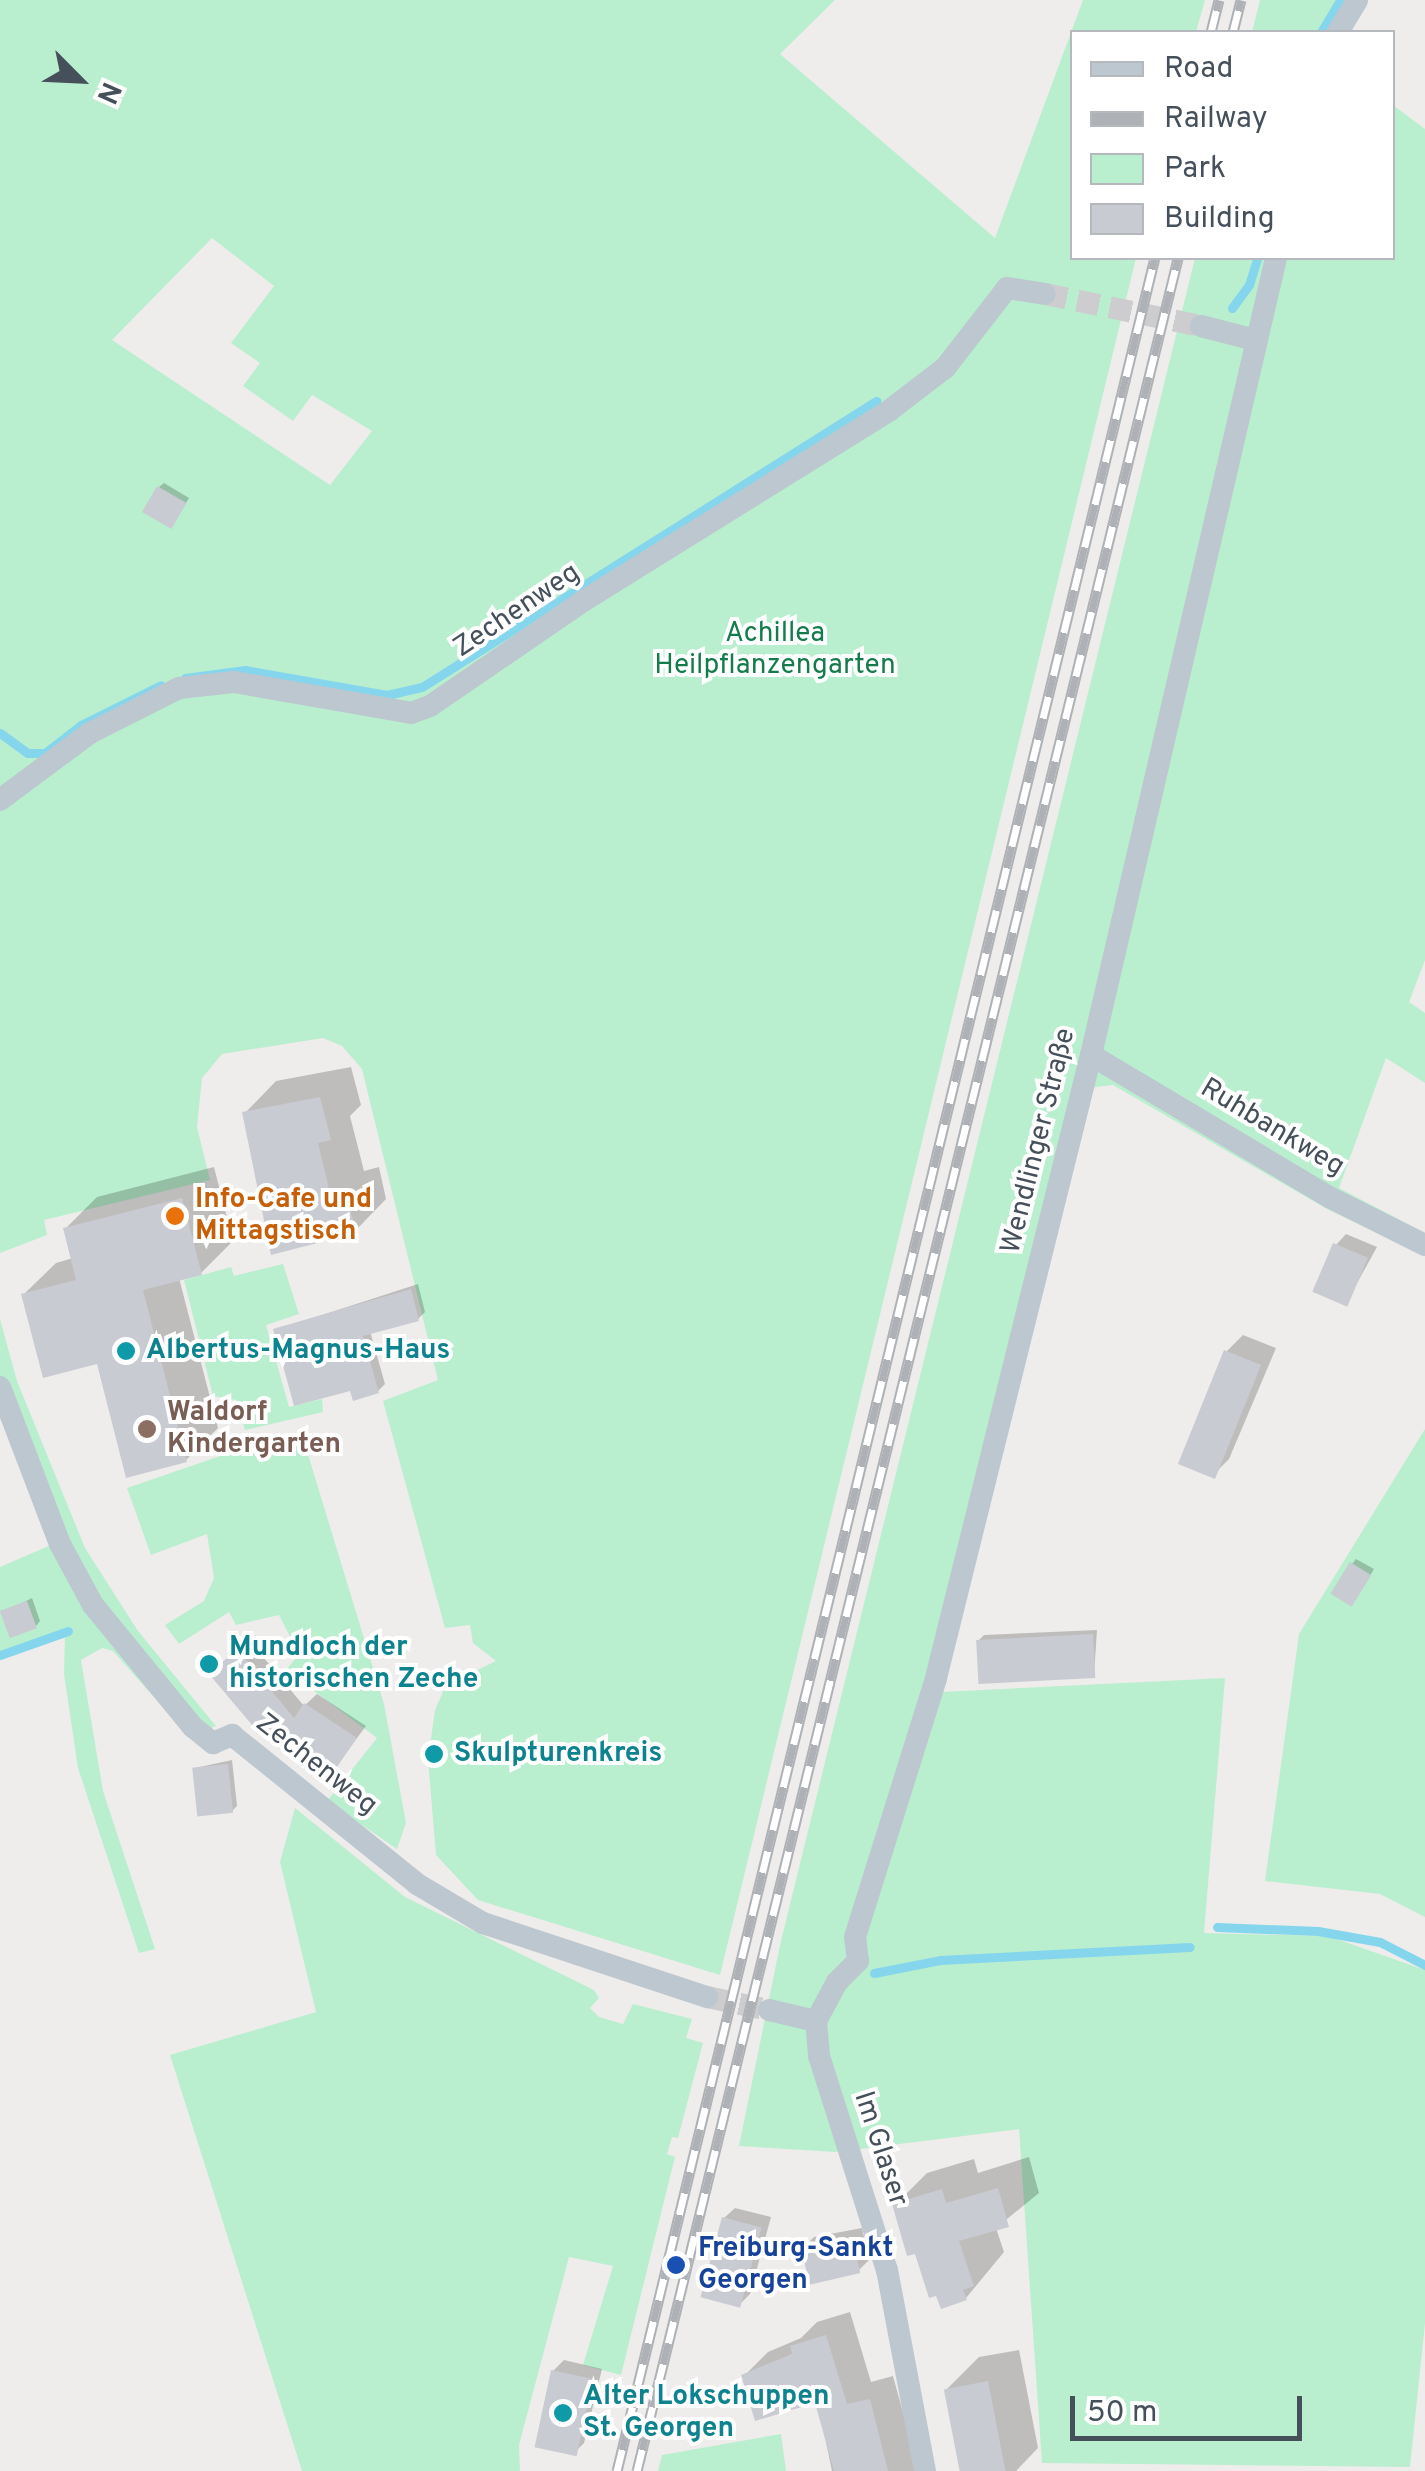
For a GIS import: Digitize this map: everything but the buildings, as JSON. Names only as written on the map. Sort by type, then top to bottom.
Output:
[{"type":"street","points":[[1339,30],[1357,0]]},
{"type":"street","name":"Wendlinger Straße","points":[[816,2020],[837,1982],[858,1960],[856,1937],[936,1678],[1091,1055],[1275,260]]},
{"type":"street","name":"Zechenweg","points":[[0,800],[90,733],[179,688],[234,682],[412,714],[430,706],[585,600],[901,402],[946,368],[1007,288],[1046,294]]},
{"type":"street","points":[[1201,326],[1255,340]]},
{"type":"street","name":"Ruhbankweg","points":[[1091,1055],[1328,1197],[1425,1245]]},
{"type":"street","name":"Zechenweg","points":[[0,1387],[60,1544],[93,1605],[192,1726],[213,1743],[232,1735],[418,1884],[483,1923],[707,1996]]},
{"type":"street","points":[[769,2010],[816,2020]]},
{"type":"street","name":"Im Glaser","points":[[816,2020],[818,2056],[887,2270],[925,2471]]},
{"type":"green space","name":"Achillea Heilpflanzengarten","points":[[0,0],[835,0],[780,54],[995,238],[1070,35],[1070,260],[1136,260],[720,1975],[478,1900],[436,1855],[428,1759],[435,1710],[446,1685],[496,1661],[473,1643],[470,1625],[445,1628],[383,1401],[438,1380],[362,1069],[342,1046],[323,1038],[222,1054],[202,1078],[197,1127],[210,1180],[44,1220],[47,1235],[0,1253]],"holes":[[[212,238],[274,286],[231,343],[260,363],[243,386],[293,421],[312,395],[372,431],[330,485],[112,340]]]},
{"type":"green space","points":[[1083,0],[1205,0],[1197,30],[1072,30]]},
{"type":"green space","points":[[1260,0],[1342,0],[1325,30],[1252,30]]},
{"type":"green space","points":[[1395,106],[1425,129],[1425,960],[1409,1002],[1425,1013],[1425,1083],[1386,1058],[1339,1188],[1425,1233],[1425,1256],[1327,1209],[1113,1085],[1088,1088],[942,1692],[1225,1678],[1204,1933],[1328,1936],[1425,1970],[1425,2323],[1410,2467],[1042,2463],[1019,2129],[835,2152],[739,2146],[780,1945],[1195,260],[1395,260]]},
{"type":"green space","points":[[283,1264],[299,1314],[266,1325],[289,1407],[322,1399],[323,1412],[245,1430],[236,1400],[213,1396],[184,1280],[231,1267],[234,1276]]},
{"type":"green space","points":[[0,1319],[17,1381],[85,1548],[138,1631],[216,1726],[189,1737],[113,1651],[102,1648],[81,1660],[103,1791],[155,1949],[139,1953],[78,1768],[64,1674],[65,1634],[0,1660],[0,1567],[51,1545],[0,1412]]},
{"type":"green space","points":[[1425,1429],[1425,1917],[1380,1894],[1265,1881],[1299,1634]]},
{"type":"green space","points":[[303,1438],[384,1704],[406,1823],[397,1849],[327,1801],[377,1738],[286,1670],[299,1654],[279,1615],[236,1625],[229,1612],[179,1644],[165,1625],[204,1601],[214,1578],[207,1534],[151,1555],[127,1488],[229,1453]]},
{"type":"green space","points":[[295,1808],[405,1897],[594,1990],[599,1998],[590,2008],[599,2017],[623,2024],[633,2004],[692,2019],[686,2038],[703,2043],[678,2138],[672,2137],[667,2154],[675,2157],[621,2375],[583,2365],[613,2266],[569,2257],[519,2445],[520,2471],[302,2471],[170,2055],[316,2012],[280,1862]]},
{"type":"green space","points":[[781,2434],[786,2471],[658,2471],[662,2455]]},
{"type":"waterway","points":[[1322,30],[1340,0]]},
{"type":"waterway","points":[[1232,308],[1249,285],[1256,260]]},
{"type":"waterway","points":[[185,678],[245,670],[387,695],[422,687],[876,401]]},
{"type":"waterway","points":[[0,733],[28,753],[45,753],[81,725],[161,685]]},
{"type":"waterway","points":[[0,1655],[68,1631]]},
{"type":"waterway","points":[[1217,1927],[1318,1931],[1380,1942],[1425,1965]]},
{"type":"waterway","points":[[874,1973],[940,1960],[1190,1947]]},
{"type":"tunnel","points":[[1045,294],[1201,326]]},
{"type":"tunnel","points":[[707,1997],[769,2010]]},
{"type":"railway","points":[[1212,30],[1219,0]]},
{"type":"railway","points":[[1234,30],[1241,0]]},
{"type":"railway","points":[[617,2471],[1155,260]]},
{"type":"railway","points":[[637,2471],[1178,260]]},
{"type":"place","name":"Info-Cafe und Mittagstisch","points":[[175,1216]]},
{"type":"place","name":"Albertus-Magnus-Haus","points":[[126,1351]]},
{"type":"place","name":"Waldorf Kindergarten","points":[[147,1429]]},
{"type":"place","name":"Mundloch der historischen Zeche","points":[[209,1664]]},
{"type":"place","name":"Skulpturenkreis","points":[[434,1754]]},
{"type":"place","name":"Freiburg-Sankt Georgen","points":[[676,2265]]},
{"type":"place","name":"Alter Lokschuppen St. Georgen","points":[[563,2413]]}]
